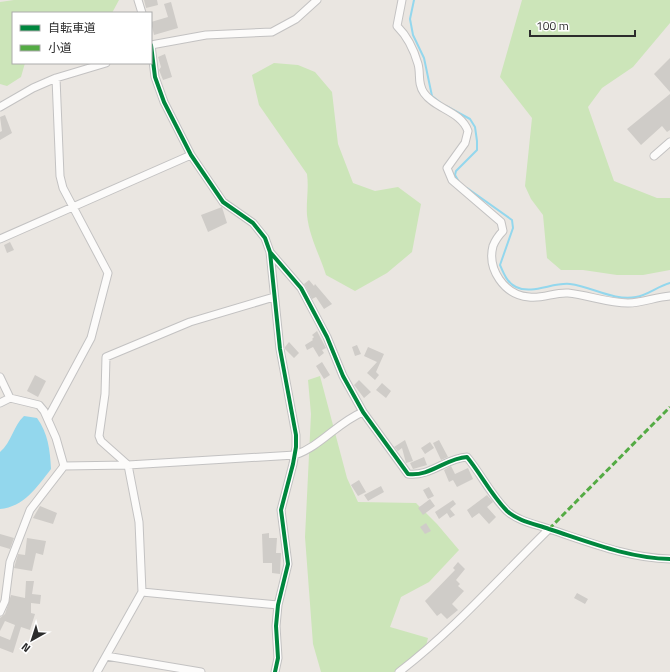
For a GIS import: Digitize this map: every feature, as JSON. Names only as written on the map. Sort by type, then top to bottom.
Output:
[{"type":"street","points":[[138,0],[142,12]]},
{"type":"street","points":[[152,45],[206,35],[272,32],[296,19],[317,0]]},
{"type":"street","points":[[402,0],[397,26],[402,31],[415,56],[418,65],[420,87],[425,95],[462,121],[468,131],[465,143],[447,168],[452,180],[501,222],[503,231],[493,245],[492,268],[503,284],[523,296],[530,298],[567,293],[627,303],[638,303],[656,297],[670,296]]},
{"type":"street","points":[[152,53],[155,77],[164,102],[191,155],[223,202],[253,223],[265,238],[270,252],[280,349],[296,435],[295,455],[282,510],[288,564],[278,605],[276,626],[278,658],[275,672]]},
{"type":"street","points":[[0,107],[33,88],[56,78],[103,64]]},
{"type":"street","points":[[48,418],[91,338],[108,273],[63,188],[60,176],[56,78]]},
{"type":"street","points":[[654,156],[670,142]]},
{"type":"street","points":[[0,239],[191,155]]},
{"type":"street","points":[[270,252],[301,288],[327,337],[343,376],[362,412],[408,474],[416,475],[432,470],[446,462],[468,457],[482,479],[508,511],[524,521],[593,545],[654,559],[670,559]]},
{"type":"street","points":[[97,672],[142,592],[139,522],[128,465],[101,441],[99,436],[105,394],[106,357],[190,322],[274,297]]},
{"type":"street","points":[[0,377],[10,398]]},
{"type":"street","points":[[0,403],[10,398],[39,405],[48,418],[64,466]]},
{"type":"street","points":[[64,466],[128,465],[295,455],[330,435],[350,417],[362,412]]},
{"type":"street","points":[[0,612],[5,601],[10,562],[30,510],[64,466]]},
{"type":"street","points":[[399,672],[419,657],[549,529]]},
{"type":"street","points":[[142,592],[278,605]]},
{"type":"street","points":[[106,656],[201,672]]},
{"type":"green space","points":[[14,0],[119,0],[113,12],[12,12],[12,64],[25,64],[21,77],[7,86],[0,84],[0,2]]},
{"type":"green space","points":[[522,0],[670,0],[670,23],[633,67],[602,88],[588,107],[614,181],[657,198],[670,198],[670,270],[643,275],[617,275],[583,270],[561,270],[547,258],[543,215],[531,199],[525,186],[532,118],[500,77]]},
{"type":"green space","points":[[274,63],[298,65],[315,72],[332,92],[338,144],[353,183],[375,191],[398,187],[421,204],[412,252],[387,273],[355,291],[326,275],[308,223],[307,174],[259,105],[252,75]]},
{"type":"green space","points":[[320,376],[347,478],[358,502],[416,503],[437,524],[459,550],[429,582],[401,597],[390,627],[428,638],[424,654],[394,672],[321,672],[313,644],[305,537],[311,414],[308,380]]},
{"type":"water","points":[[24,416],[37,418],[41,424],[48,442],[51,469],[35,489],[23,500],[9,507],[0,509],[0,452],[7,444],[17,424]]},
{"type":"building","points":[[144,0],[157,0],[158,5],[146,8]]},
{"type":"building","points":[[171,2],[178,28],[154,35],[152,22],[168,17],[164,4]]},
{"type":"building","points":[[165,54],[172,77],[163,80],[159,70],[161,67],[158,57]]},
{"type":"building","points":[[670,58],[670,92],[654,74]]},
{"type":"building","points":[[670,94],[670,130],[667,132],[662,126],[641,145],[627,129]]},
{"type":"building","points":[[5,115],[12,133],[0,140],[0,132],[2,131],[0,117]]},
{"type":"building","points":[[222,207],[227,223],[208,232],[201,215]]},
{"type":"building","points":[[10,242],[14,250],[7,253],[4,245]]},
{"type":"building","points":[[309,280],[314,286],[315,284],[332,304],[324,309],[316,297],[312,299],[304,284]]},
{"type":"building","points":[[317,331],[326,348],[322,350],[324,353],[319,357],[313,347],[307,350],[305,345],[313,340],[312,339],[314,337],[312,335]]},
{"type":"building","points":[[289,342],[299,353],[294,358],[285,349]]},
{"type":"building","points":[[357,345],[361,354],[355,356],[352,347]]},
{"type":"building","points":[[368,347],[384,354],[376,372],[379,375],[375,380],[367,373],[377,362],[364,356]]},
{"type":"building","points":[[322,362],[330,375],[324,379],[316,366]]},
{"type":"building","points":[[35,375],[46,381],[38,397],[27,391]]},
{"type":"building","points":[[359,380],[371,392],[364,398],[354,385]]},
{"type":"building","points":[[382,383],[391,391],[386,398],[376,390]]},
{"type":"building","points":[[405,440],[413,461],[406,463],[402,448],[398,451],[394,447]]},
{"type":"building","points":[[439,440],[448,457],[441,460],[433,443]]},
{"type":"building","points":[[430,442],[434,448],[425,454],[421,448]]},
{"type":"building","points":[[424,457],[427,465],[413,469],[410,463]]},
{"type":"building","points":[[451,466],[455,474],[468,468],[473,479],[457,487],[453,480],[449,482],[444,470]]},
{"type":"building","points":[[359,480],[366,492],[358,496],[351,485]]},
{"type":"building","points":[[381,486],[384,492],[368,501],[364,495]]},
{"type":"building","points":[[429,487],[434,496],[428,499],[423,490]]},
{"type":"building","points":[[487,495],[493,502],[487,507],[496,517],[489,524],[479,513],[472,518],[467,510]]},
{"type":"building","points":[[430,499],[435,506],[423,515],[418,508]]},
{"type":"building","points":[[453,500],[456,504],[450,509],[455,515],[450,518],[447,513],[439,519],[435,512]]},
{"type":"building","points":[[40,506],[57,513],[53,524],[33,518]]},
{"type":"building","points":[[426,523],[431,531],[425,534],[420,527]]},
{"type":"building","points":[[269,533],[269,538],[277,538],[276,553],[281,553],[280,574],[272,573],[272,563],[263,563],[262,534]]},
{"type":"building","points":[[0,534],[14,538],[10,549],[0,546]]},
{"type":"building","points":[[27,538],[46,541],[43,555],[36,553],[32,571],[14,568],[18,554],[25,555]]},
{"type":"building","points":[[458,562],[465,569],[456,580],[460,584],[458,586],[464,591],[452,604],[458,610],[447,619],[441,613],[437,616],[425,601],[455,570],[453,568]]},
{"type":"building","points":[[26,581],[34,581],[32,594],[41,595],[40,604],[31,603],[31,613],[35,614],[30,630],[21,627],[13,653],[0,648],[0,636],[10,640],[15,625],[5,621],[0,631],[0,618],[5,614],[11,595],[25,598]]},
{"type":"building","points":[[577,593],[588,599],[585,604],[574,598]]},
{"type":"waterway","points":[[414,0],[410,19],[413,35],[424,58],[432,96],[442,104]]},
{"type":"waterway","points":[[446,106],[470,119],[475,127],[477,150],[456,171],[455,175],[459,182]]},
{"type":"waterway","points":[[467,188],[512,220],[513,228],[500,265],[508,280],[516,287],[529,290],[570,284],[628,298],[640,296],[670,283]]},
{"type":"marked path","points":[[549,529],[670,407]]},
{"type":"cycle path","points":[[152,53],[155,77],[164,102],[191,155],[223,202],[253,223],[265,238],[270,252],[280,349],[296,435],[296,447],[293,464],[281,510],[288,564],[278,605],[276,626],[278,658],[275,672]]},
{"type":"cycle path","points":[[270,252],[301,288],[327,337],[343,376],[363,412],[408,474],[424,473],[452,460],[467,457],[501,505],[516,517],[527,522],[609,548],[639,556],[670,559]]}]
